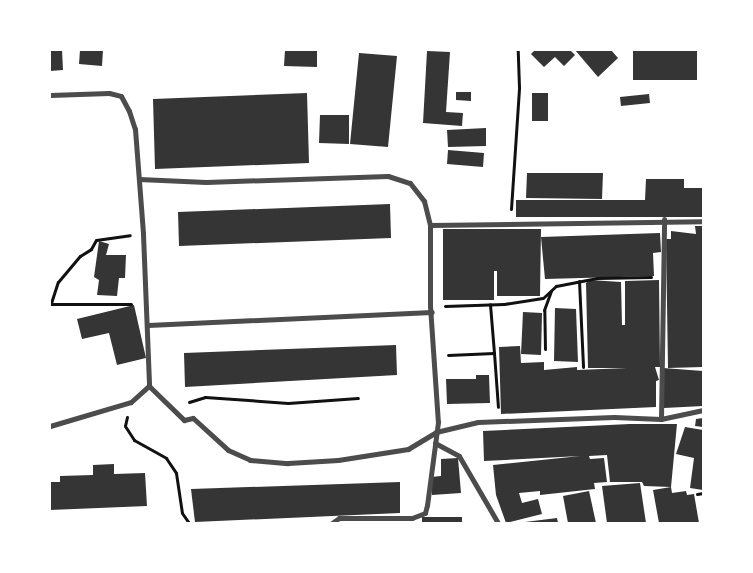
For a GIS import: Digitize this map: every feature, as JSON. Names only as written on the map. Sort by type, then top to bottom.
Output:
[{"type":"street","points":[[50,95],[109,93],[121,96],[135,129],[143,234],[144,304],[148,325],[150,386],[184,420],[193,418],[228,450],[250,460],[288,463],[338,460],[408,449],[436,432],[478,422],[614,417],[661,419],[703,410]]},
{"type":"street","points":[[139,179],[206,182],[388,176],[400,178],[418,191],[430,225],[431,309],[435,356],[436,432],[425,513],[412,518],[339,518],[332,523]]},
{"type":"street","points":[[661,419],[661,277],[664,219]]},
{"type":"street","points":[[430,225],[664,219],[703,221]]},
{"type":"street","points":[[148,325],[431,309]]},
{"type":"street","points":[[50,426],[131,402],[150,386]]},
{"type":"street","points":[[435,443],[459,456],[498,523]]},
{"type":"path","points":[[510,222],[519,95],[518,50]]},
{"type":"path","points":[[143,234],[96,240],[91,249],[80,256],[58,282],[51,304],[144,304]]},
{"type":"path","points":[[431,309],[542,298],[551,290],[579,281],[661,277]]},
{"type":"path","points":[[579,281],[583,367]]},
{"type":"path","points":[[545,349],[544,310],[551,290]]},
{"type":"path","points":[[490,304],[500,422]]},
{"type":"path","points":[[435,356],[494,352]]},
{"type":"path","points":[[184,420],[185,403],[204,397],[288,402],[358,398]]},
{"type":"path","points":[[131,402],[125,426],[134,440],[166,458],[176,473],[182,513],[189,523]]},
{"type":"path","points":[[697,494],[703,493]]},
{"type":"building","points":[[50,50],[62,50],[63,70],[50,71]]},
{"type":"building","points":[[80,50],[103,50],[102,66],[79,64]]},
{"type":"building","points":[[285,50],[317,50],[317,67],[284,66]]},
{"type":"building","points":[[535,50],[570,50],[575,55],[564,66],[555,57],[544,67],[531,54]]},
{"type":"building","points":[[575,50],[611,50],[618,58],[598,77]]},
{"type":"building","points":[[633,50],[697,50],[697,80],[633,80]]},
{"type":"building","points":[[427,51],[450,52],[446,112],[463,113],[462,126],[423,123]]},
{"type":"building","points":[[359,53],[397,56],[388,147],[350,144]]},
{"type":"building","points":[[456,92],[471,92],[471,101],[456,100]]},
{"type":"building","points":[[307,93],[309,163],[155,169],[153,99]]},
{"type":"building","points":[[532,93],[548,93],[548,121],[532,121]]},
{"type":"building","points":[[649,94],[650,103],[621,106],[620,97]]},
{"type":"building","points":[[320,115],[349,115],[349,144],[319,143]]},
{"type":"building","points":[[486,128],[486,146],[448,147],[447,130]]},
{"type":"building","points":[[448,150],[484,153],[483,167],[447,164]]},
{"type":"building","points":[[527,173],[603,173],[602,199],[526,198]]},
{"type":"building","points":[[646,179],[684,179],[684,188],[703,188],[703,217],[516,217],[516,200],[645,200]]},
{"type":"building","points":[[390,204],[391,238],[179,246],[178,212]]},
{"type":"building","points":[[695,226],[703,226],[703,367],[668,368],[666,239],[671,239],[671,231],[696,234]]},
{"type":"building","points":[[443,229],[541,229],[540,296],[497,296],[497,271],[494,271],[494,300],[443,300]]},
{"type":"building","points":[[660,233],[661,252],[653,253],[654,276],[545,279],[541,237]]},
{"type":"building","points":[[99,241],[109,244],[106,255],[126,255],[125,278],[119,278],[117,296],[97,295],[99,280],[94,277]]},
{"type":"building","points":[[590,280],[621,282],[622,325],[625,325],[625,281],[659,280],[660,367],[655,367],[659,380],[656,381],[656,407],[501,414],[499,347],[520,346],[521,363],[544,362],[544,370],[577,367],[577,370],[627,368],[588,368],[586,283]]},
{"type":"building","points":[[134,305],[146,358],[117,365],[109,333],[82,339],[77,319]]},
{"type":"building","points":[[555,308],[576,309],[578,362],[554,361]]},
{"type":"building","points":[[523,312],[542,313],[541,355],[521,354]]},
{"type":"building","points":[[396,345],[397,375],[185,387],[184,353]]},
{"type":"building","points":[[663,368],[703,371],[703,406],[664,408]]},
{"type":"building","points":[[476,375],[489,375],[490,403],[447,404],[446,379],[476,379]]},
{"type":"building","points":[[703,418],[703,427],[695,426],[696,419]]},
{"type":"building","points":[[630,424],[677,424],[671,487],[644,486],[642,482],[610,482],[607,455],[589,456],[590,459],[604,458],[607,482],[594,483],[595,489],[540,495],[540,491],[519,493],[522,503],[538,499],[542,514],[506,523],[496,495],[493,465],[580,456],[484,461],[483,431]]},
{"type":"building","points":[[685,427],[703,430],[703,490],[690,488],[694,458],[676,454]]},
{"type":"building","points":[[458,458],[461,493],[432,495],[431,477],[441,476],[441,459]]},
{"type":"building","points":[[114,464],[114,474],[145,473],[147,506],[50,510],[50,482],[60,482],[60,476],[93,475],[93,465]]},
{"type":"building","points":[[400,482],[400,513],[195,522],[191,489]]},
{"type":"building","points":[[640,483],[646,523],[607,523],[602,486]]},
{"type":"building","points":[[671,487],[672,493],[686,491],[687,495],[694,494],[699,523],[659,523],[653,490]]},
{"type":"building","points":[[589,491],[596,523],[568,523],[563,496]]},
{"type":"building","points":[[422,517],[462,517],[462,523],[422,523]]},
{"type":"building","points":[[557,518],[558,523],[525,523],[525,522]]}]
